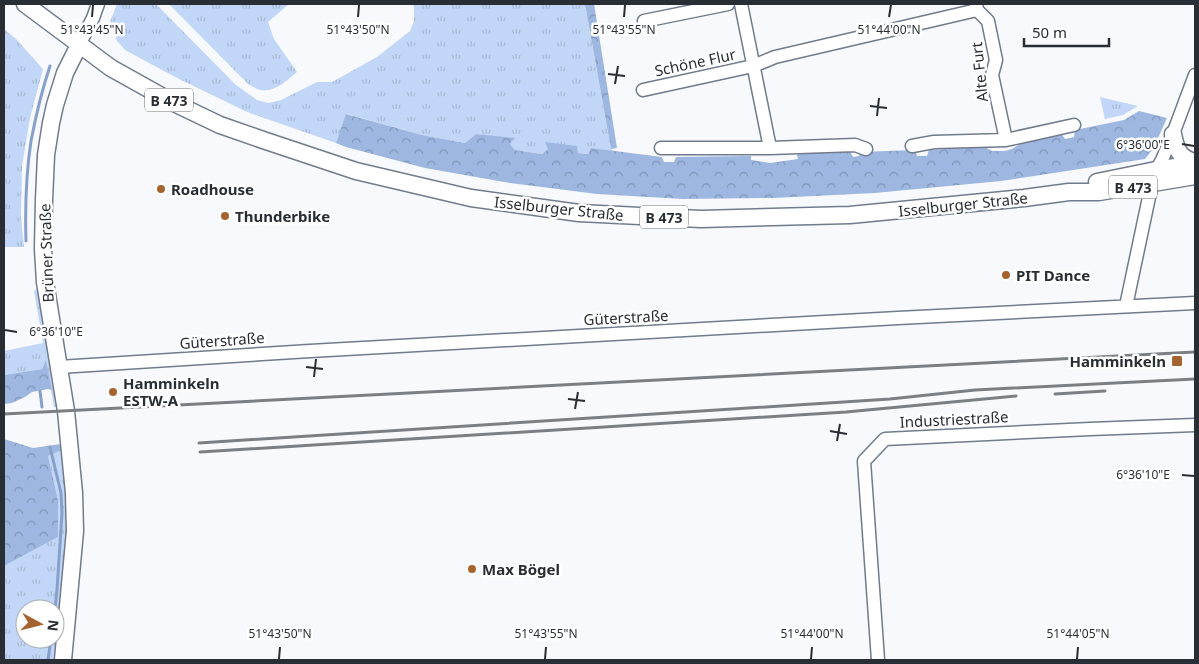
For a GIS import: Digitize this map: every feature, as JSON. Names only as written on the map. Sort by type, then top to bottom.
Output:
[{"type":"main road","name":"B 473","points":[[26,4],[79,45]]},
{"type":"main road","name":"Isselburger Straße","points":[[79,45],[111,68],[172,102],[220,125],[356,171],[471,198],[579,213],[701,220],[850,215],[1070,192],[1100,192],[1195,163]]},
{"type":"main road","name":"Brüner Straße","points":[[63,660],[75,531],[74,493],[66,411],[45,282],[43,249],[44,170],[55,105],[65,73],[79,45]]},
{"type":"main road","name":"B 473","points":[[1173,134],[1176,148],[1186,159],[1195,163]]},
{"type":"main road","name":"Isselburger Straße","points":[[1154,177],[1195,176]]},
{"type":"street","name":"Brüner Straße","points":[[79,45],[98,4]]},
{"type":"street","points":[[644,21],[728,4]]},
{"type":"street","name":"Schöne Flur","points":[[741,4],[770,148]]},
{"type":"street","points":[[753,66],[775,57],[977,7]]},
{"type":"street","name":"Alte Furt","points":[[977,7],[988,21],[996,60],[992,75],[1006,140]]},
{"type":"street","name":"Schöne Flur","points":[[643,90],[753,66]]},
{"type":"street","points":[[1126,306],[1154,177],[1173,134],[1195,75]]},
{"type":"street","points":[[912,146],[934,142],[1006,140],[1074,125]]},
{"type":"street","points":[[662,148],[770,148],[855,145],[866,149]]},
{"type":"street","name":"Güterstraße","points":[[59,367],[354,348],[1195,303]]},
{"type":"street","name":"Industriestraße","points":[[878,660],[864,461],[885,439],[1195,425]]},
{"type":"green space","points":[[117,4],[156,4],[236,85],[257,100],[269,103],[281,100],[317,82],[332,82],[377,57],[410,31],[414,21],[413,4],[585,4],[611,149],[617,152],[591,148],[588,154],[578,153],[546,143],[548,149],[542,154],[515,150],[510,144],[514,139],[476,134],[465,143],[422,135],[347,114],[336,143],[247,112],[125,50],[117,41],[110,22]]},
{"type":"green space","points":[[169,4],[289,4],[268,22],[274,39],[297,72],[271,90],[260,90],[248,84]]},
{"type":"green space","points":[[585,4],[594,4],[617,148],[611,149]]},
{"type":"green space","points":[[4,29],[16,39],[43,69],[30,118],[22,166],[21,217],[24,247],[4,247]]},
{"type":"green space","points":[[1100,97],[1138,106],[1123,115],[1105,119]]},
{"type":"green space","points":[[1139,111],[1167,118],[1153,149],[1145,159],[1001,181],[875,193],[773,198],[683,199],[597,194],[510,183],[425,168],[336,143],[346,114],[422,135],[465,143],[476,134],[515,138],[510,144],[515,150],[542,154],[548,149],[545,142],[577,146],[578,153],[588,154],[591,148],[662,157],[664,162],[674,162],[676,157],[751,156],[751,160],[770,163],[798,159],[797,155],[800,152],[850,151],[853,157],[859,156],[860,152],[915,150],[917,156],[927,156],[929,150],[985,147],[992,151],[1005,151],[1025,141],[1061,133],[1065,139],[1074,137],[1075,130],[1124,120]]},
{"type":"green space","points":[[38,288],[59,407],[54,407],[46,361],[42,369],[4,375],[4,351],[43,343],[34,291]]},
{"type":"green space","points":[[46,360],[52,390],[32,392],[12,403],[4,404],[4,375],[42,369]]},
{"type":"green space","points":[[4,439],[33,448],[61,444],[62,450],[48,456],[58,500],[58,537],[4,566]]},
{"type":"green space","points":[[62,450],[69,518],[62,599],[15,599],[15,649],[56,649],[54,660],[4,660],[4,566],[58,537],[58,500],[48,456]]},
{"type":"waterway","points":[[26,241],[26,191],[31,141],[39,103],[50,66]]},
{"type":"waterway","points":[[40,391],[42,407]]},
{"type":"waterway","points":[[50,447],[61,493],[62,513],[56,599]]},
{"type":"waterway","points":[[48,660],[50,649]]},
{"type":"railway","points":[[4,414],[1195,352]]},
{"type":"railway","points":[[199,443],[890,399],[975,390],[1195,379]]},
{"type":"railway","points":[[1055,394],[1105,391]]},
{"type":"railway","points":[[200,452],[846,412],[1016,396]]},
{"type":"place","name":"Roadhouse","points":[[161,189]]},
{"type":"place","name":"Thunderbike","points":[[225,216]]},
{"type":"place","name":"PIT Dance","points":[[1006,275]]},
{"type":"place","name":"Hamminkeln","points":[[1177,361]]},
{"type":"place","name":"Hamminkeln ESTW-A","points":[[113,392]]},
{"type":"place","name":"Max Bögel","points":[[472,569]]}]
